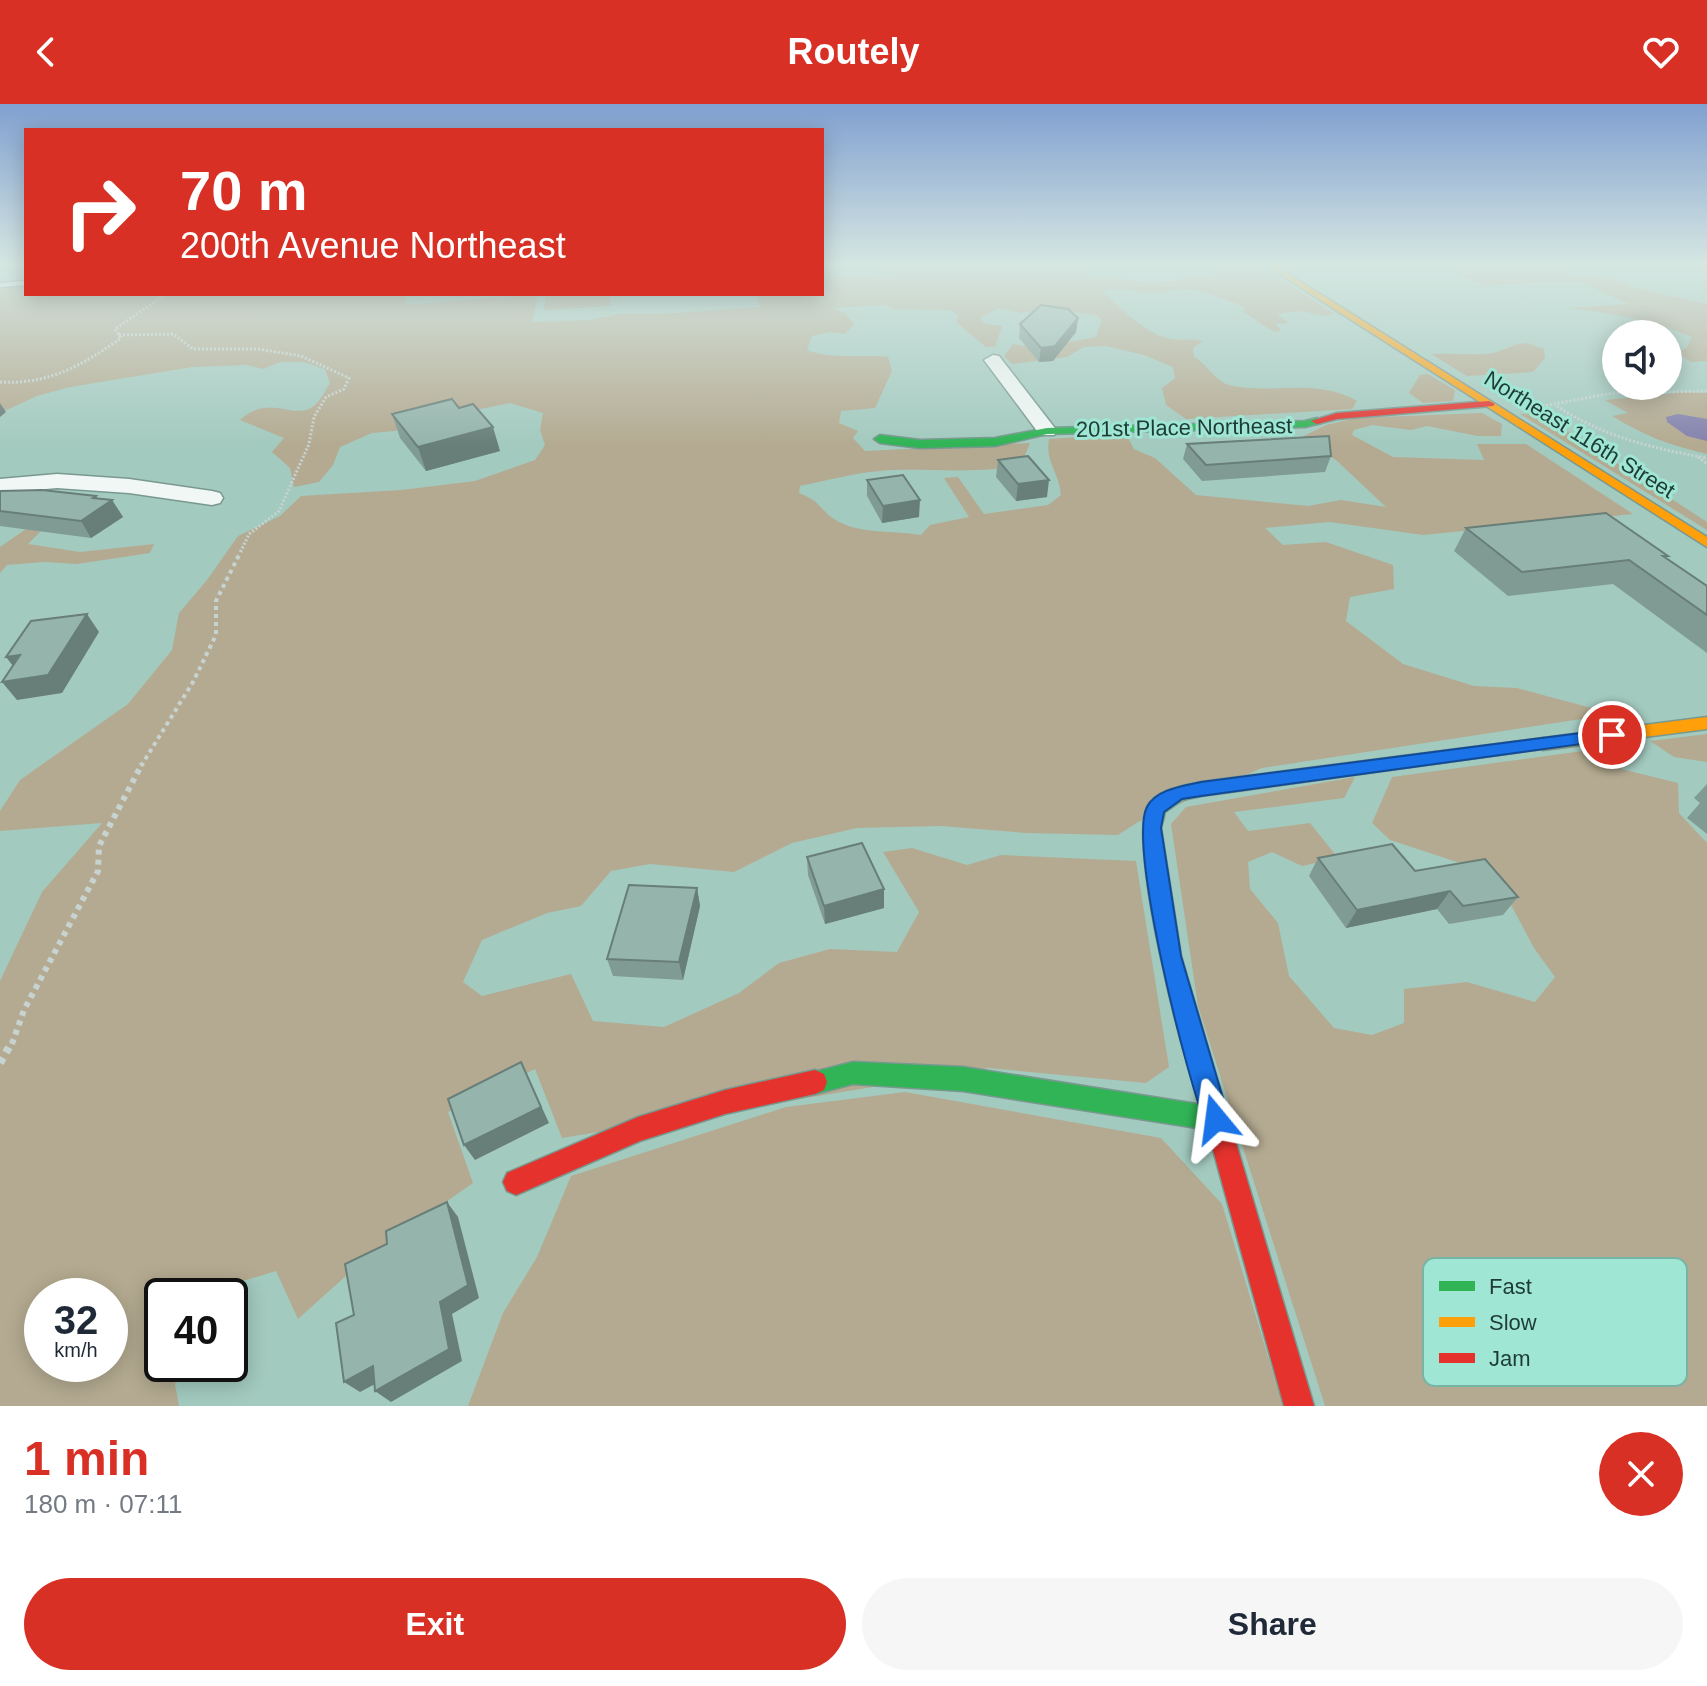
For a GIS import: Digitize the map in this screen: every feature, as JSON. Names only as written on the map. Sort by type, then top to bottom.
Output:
[{"type":"street","name":"Northeast 116th Street","points":[[1362,324],[1707,543]]},
{"type":"street","points":[[993,360],[1047,431]]},
{"type":"street","name":"201st Place Northeast","points":[[880,439],[920,444],[995,442],[1047,431],[1305,424],[1337,416],[1489,404]]},
{"type":"street","points":[[0,486],[57,481],[129,486],[212,498]]},
{"type":"street","points":[[1299,1406],[1170,956],[1151,828],[1156,808],[1177,794],[1201,789],[1707,723]]},
{"type":"street","points":[[516,1182],[638,1129],[725,1102],[853,1073],[963,1079],[1216,1119]]},
{"type":"path","points":[[0,382],[50,378],[76,370],[121,338],[115,329],[125,324]]},
{"type":"path","points":[[113,343],[142,334]]},
{"type":"path","points":[[0,1063],[11,1046],[24,1010],[98,871],[99,846],[138,771],[193,682],[216,635],[216,601],[249,534],[279,511],[309,444],[314,417],[326,397],[344,389],[349,378],[301,356],[259,349],[193,349],[173,334],[119,335]]},
{"type":"path","points":[[1707,391],[1685,389],[1579,397],[1556,405],[1574,419],[1611,434],[1707,458]]},
{"type":"path","points":[[1697,456],[1707,464]]},
{"type":"shaded area","points":[[0,324],[854,324],[845,334],[829,332],[812,336],[807,350],[836,356],[888,357],[892,371],[875,408],[841,411],[839,423],[858,431],[853,438],[865,451],[1030,443],[1022,463],[1009,467],[880,471],[800,486],[799,493],[844,524],[865,530],[921,535],[930,525],[969,517],[944,478],[958,477],[984,514],[1048,505],[1061,495],[1049,454],[1049,439],[1126,434],[1134,449],[1155,458],[1196,495],[1308,506],[1341,500],[1386,507],[1336,460],[1300,438],[1326,425],[1356,418],[1482,413],[1502,424],[1501,436],[1478,436],[1427,426],[1411,430],[1372,425],[1354,430],[1352,435],[1393,457],[1484,460],[1477,444],[1526,444],[1633,514],[1423,535],[1330,522],[1265,528],[1283,545],[1326,542],[1393,565],[1394,589],[1350,597],[1346,621],[1403,664],[1474,686],[1517,688],[1614,714],[1262,768],[1138,822],[1118,835],[1026,833],[941,826],[857,828],[792,843],[734,872],[650,864],[611,871],[581,906],[547,913],[482,940],[463,982],[482,996],[571,974],[593,1021],[664,1027],[739,993],[779,963],[830,949],[897,952],[919,912],[883,852],[912,848],[967,865],[1001,855],[1136,861],[1169,1067],[1146,1083],[988,1068],[562,1138],[535,1069],[448,1112],[473,1183],[367,1257],[298,1319],[276,1271],[248,1280],[144,1278],[144,1382],[176,1382],[179,1406],[0,1406],[0,981],[42,892],[102,823],[0,831],[0,811],[20,780],[128,704],[172,650],[179,613],[238,536],[280,516],[301,496],[401,490],[475,481],[535,460],[545,445],[540,430],[543,413],[510,403],[466,412],[429,414],[395,431],[372,433],[340,447],[333,465],[319,482],[294,487],[290,468],[272,452],[284,438],[240,420],[262,408],[308,409],[322,397],[330,383],[325,369],[304,362],[280,362],[263,369],[247,365],[192,367],[70,387],[37,396],[0,413]]},
{"type":"shaded area","points":[[958,324],[1002,326],[995,347],[986,347]]},
{"type":"shaded area","points":[[1101,324],[1140,324],[1171,339],[1203,341],[1193,348],[1194,357],[1227,384],[1249,388],[1327,390],[1357,401],[1352,409],[1186,419],[1166,405],[1162,388],[1175,378],[1173,367],[1144,355],[1106,346],[1084,347],[1067,357],[1012,364],[1004,356],[1013,344],[1049,351],[1069,342],[1096,337]]},
{"type":"shaded area","points":[[1261,324],[1278,324],[1275,324],[1281,330],[1277,332]]},
{"type":"shaded area","points":[[1682,324],[1707,324],[1707,361],[1691,362],[1682,356],[1682,350],[1692,337],[1682,333]]},
{"type":"shaded area","points":[[1527,343],[1544,349],[1545,358],[1533,372],[1467,376],[1431,354],[1490,354]]},
{"type":"shaded area","points":[[1428,374],[1455,390],[1453,401],[1423,403],[1409,393],[1420,375]]},
{"type":"shaded area","points":[[1682,392],[1707,393],[1707,454],[1635,429],[1612,416],[1628,413],[1605,400],[1682,400]]},
{"type":"shaded area","points":[[1534,413],[1549,419],[1707,522],[1707,530],[1520,414]]},
{"type":"shaded area","points":[[53,519],[28,544],[80,552],[154,544],[150,553],[77,564],[44,562],[7,565],[0,573],[0,547],[36,522]]},
{"type":"shaded area","points":[[1707,734],[1707,762],[1674,757],[1650,741]]},
{"type":"shaded area","points":[[1590,750],[1621,769],[1678,783],[1679,813],[1707,843],[1707,1406],[1325,1406],[1198,1006],[1171,824],[1186,807],[1355,777],[1344,798],[1234,812],[1248,831],[1310,823],[1338,858],[1302,866],[1272,852],[1248,862],[1250,889],[1278,923],[1289,976],[1334,1028],[1372,1035],[1404,1023],[1404,989],[1467,982],[1535,1002],[1555,977],[1534,948],[1509,901],[1460,863],[1390,840],[1372,823],[1392,777]]},
{"type":"shaded area","points":[[905,1092],[1161,1138],[1222,1204],[1283,1406],[468,1406],[503,1313],[537,1257],[571,1176],[786,1107]]},
{"type":"water","points":[[1678,414],[1707,419],[1707,441],[1687,436],[1667,422],[1666,417]]},
{"type":"building","points":[[1020,324],[1073,324],[1055,346],[1041,348]]},
{"type":"building","points":[[452,399],[459,408],[473,404],[493,427],[418,447],[392,414]]},
{"type":"building","points":[[1329,436],[1331,456],[1206,465],[1187,444]]},
{"type":"building","points":[[1028,456],[1049,480],[1018,484],[998,460]]},
{"type":"building","points":[[903,475],[920,500],[883,506],[867,480]]},
{"type":"building","points":[[42,490],[112,500],[81,521],[0,511],[0,491]]},
{"type":"building","points":[[1606,513],[1707,586],[1707,615],[1629,560],[1522,572],[1466,528]]},
{"type":"building","points":[[87,614],[48,675],[2,682],[20,655],[6,657],[31,621]]},
{"type":"building","points":[[862,843],[884,889],[824,906],[807,857]]},
{"type":"building","points":[[1392,844],[1415,871],[1485,859],[1518,897],[1463,906],[1450,891],[1357,910],[1318,858]]},
{"type":"building","points":[[629,885],[697,888],[679,962],[607,959]]},
{"type":"building","points":[[521,1062],[541,1107],[464,1145],[448,1099]]},
{"type":"building","points":[[447,1202],[468,1285],[440,1302],[449,1349],[375,1391],[373,1366],[344,1382],[336,1323],[354,1315],[345,1264],[387,1244],[386,1231]]},
{"type":"traffic: fast","points":[[880,439],[920,444],[995,442],[1047,431],[1305,424],[1317,421]]},
{"type":"traffic: fast","points":[[1209,1092],[1170,956],[1151,828],[1156,808],[1177,794],[1201,789],[1543,744]]},
{"type":"traffic: fast","points":[[815,1082],[853,1073],[963,1079],[1216,1119]]},
{"type":"traffic: slow","points":[[1362,324],[1707,543]]},
{"type":"traffic: slow","points":[[1543,744],[1707,723]]},
{"type":"traffic: jam","points":[[1317,421],[1337,416],[1489,404]]},
{"type":"traffic: jam","points":[[516,1182],[638,1129],[725,1102],[815,1082]]},
{"type":"traffic: jam","points":[[1209,1092],[1299,1406]]},
{"type":"route","points":[[1216,1119],[1170,956],[1151,828],[1156,808],[1177,794],[1201,789],[1612,735]]}]
